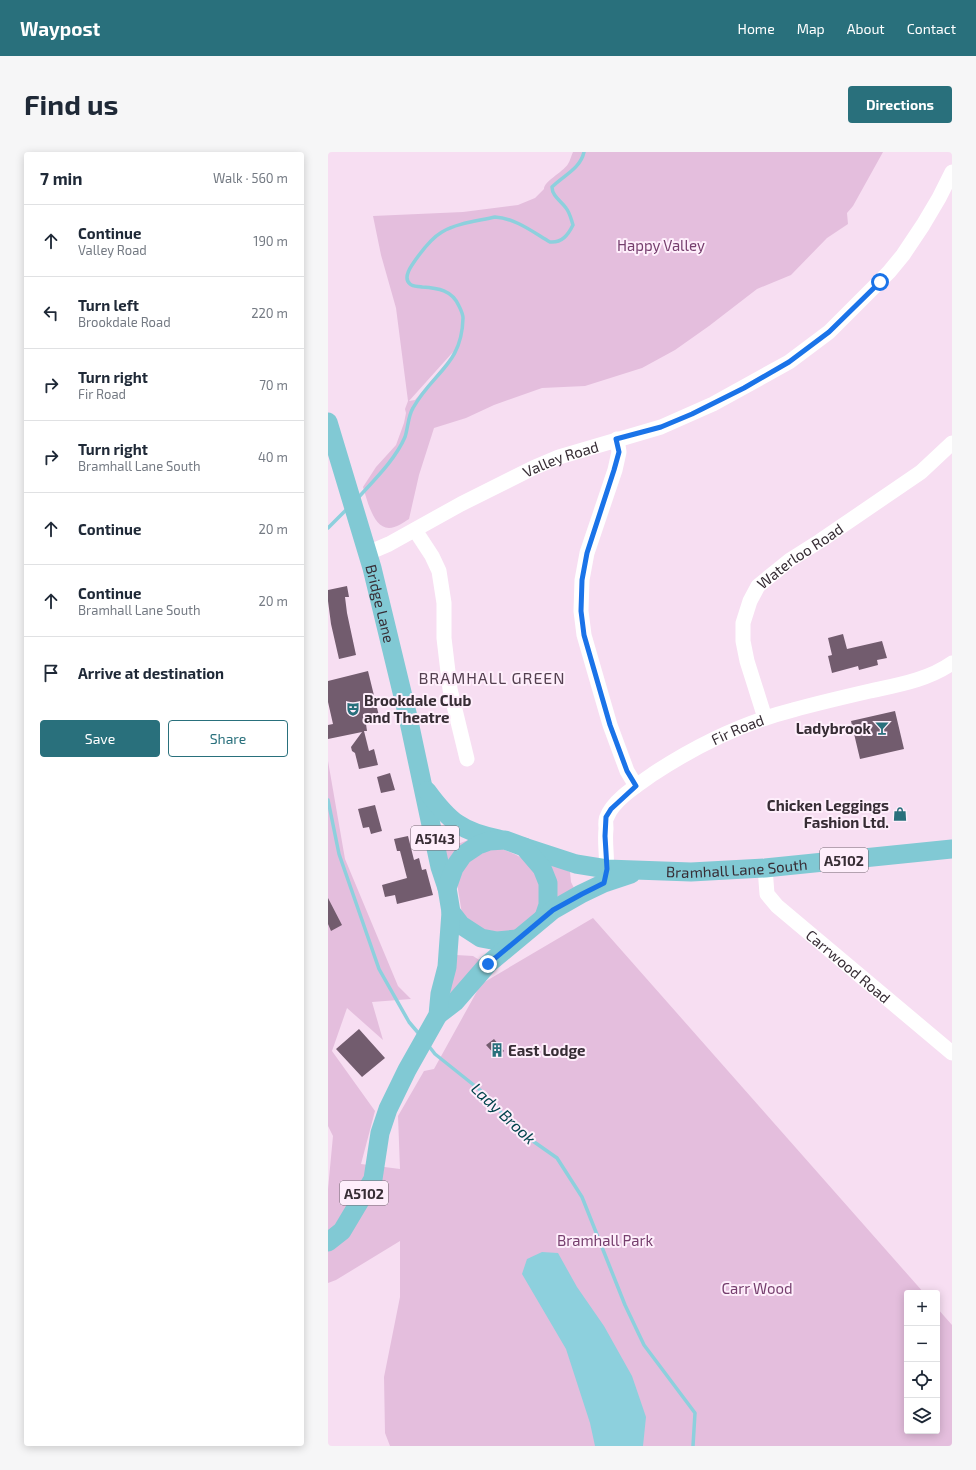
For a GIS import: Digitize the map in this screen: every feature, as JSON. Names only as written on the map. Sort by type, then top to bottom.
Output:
[{"type":"main road","name":"Bridge Lane","points":[[328,422],[368,553],[398,672],[424,787],[440,867],[448,888]]},
{"type":"main road","name":"Bridge Lane","points":[[424,787],[449,819],[480,836],[505,840]]},
{"type":"main road","name":"A5143","points":[[451,912],[448,888],[454,868],[463,855],[478,845],[489,841],[505,840],[524,847],[542,868],[548,883],[548,905],[544,917]]},
{"type":"main road","name":"Bramhall Lane South","points":[[524,847],[576,864],[606,876]]},
{"type":"main road","name":"Bramhall Lane South","points":[[544,917],[582,894],[606,876],[641,871],[691,872],[765,868],[952,849]]},
{"type":"main road","points":[[451,912],[461,925],[481,938],[497,941],[517,938],[544,917]]},
{"type":"main road","name":"A5102","points":[[328,1242],[342,1231],[373,1179],[380,1133],[388,1109],[435,1020],[447,967],[451,912]]},
{"type":"main road","name":"A5102","points":[[435,1020],[455,1002],[488,964],[517,938]]},
{"type":"street","name":"Valley Road","points":[[368,553],[533,468],[559,457],[661,427],[699,411],[778,368],[816,343],[829,332],[874,287],[903,255],[939,198],[952,172]]},
{"type":"street","points":[[616,439],[619,452],[587,553],[582,580],[581,611],[584,635],[610,725],[627,771],[636,786]]},
{"type":"street","name":"Waterloo Road","points":[[765,718],[747,661],[743,641],[743,623],[750,601],[758,586],[790,560],[921,472],[952,443]]},
{"type":"street","points":[[415,530],[432,556],[439,571],[444,603],[444,638],[450,689],[467,759]]},
{"type":"street","name":"Fir Road","points":[[606,876],[606,817],[611,809],[636,786],[701,745],[726,732],[765,718],[909,681],[938,672],[952,663]]},
{"type":"street","name":"Carrwood Road","points":[[765,868],[767,894],[777,906],[952,1053]]},
{"type":"green space","name":"Happy Valley","points":[[573,152],[883,152],[853,206],[847,213],[848,224],[827,238],[791,275],[757,289],[675,350],[642,368],[585,386],[542,388],[494,405],[466,418],[434,428],[419,475],[409,519],[394,527],[383,527],[372,512],[363,487],[376,467],[396,445],[404,423],[406,413],[405,409],[408,401],[396,308],[381,255],[373,216],[463,212],[518,205],[535,198],[544,189],[547,183],[569,163]],"holes":[[[453,352],[451,357],[415,400],[409,401]]]},
{"type":"green space","name":"Carr Wood","points":[[328,761],[345,859],[398,986],[411,999],[372,1002],[383,1040],[347,1008],[332,1051],[375,1111],[361,1164],[400,1169],[398,1116],[424,1071],[434,1069],[481,984],[593,918],[921,1290],[904,1290],[904,1434],[940,1434],[940,1311],[952,1325],[952,1446],[390,1446],[385,1433],[384,1377],[400,1297],[400,1241],[336,1280],[328,1283],[328,1189],[333,1136],[328,1126]]},
{"type":"green space","points":[[444,836],[457,843],[470,839],[449,865],[441,837]]},
{"type":"green space","points":[[499,848],[529,862],[539,871],[542,883],[542,908],[521,929],[490,937],[462,914],[457,883],[467,862],[488,850]]},
{"type":"green space","points":[[546,860],[570,872],[571,882],[574,888],[557,899]]},
{"type":"green space","points":[[456,955],[473,956],[481,961],[454,996],[446,992]]},
{"type":"water","points":[[542,1252],[558,1253],[577,1287],[604,1326],[632,1376],[646,1417],[643,1446],[595,1446],[590,1423],[566,1349],[522,1274],[527,1259]]},
{"type":"building","points":[[347,586],[349,597],[345,597],[347,613],[356,655],[339,659],[331,624],[328,590]]},
{"type":"building","points":[[843,634],[847,649],[882,641],[887,658],[877,660],[878,665],[859,670],[858,666],[832,673],[828,656],[832,655],[828,638]]},
{"type":"building","name":"Brookdale Club and Theatre","points":[[368,671],[380,720],[366,724],[367,731],[364,731],[369,751],[374,749],[378,765],[359,769],[355,753],[352,751],[351,747],[362,732],[328,739],[328,725],[333,724],[328,702],[328,681]]},
{"type":"building","points":[[895,711],[904,749],[860,759],[851,721]]},
{"type":"building","points":[[390,773],[395,790],[381,793],[377,777]]},
{"type":"building","points":[[375,805],[382,831],[371,834],[369,827],[363,828],[358,809]]},
{"type":"building","points":[[408,836],[414,860],[419,858],[422,870],[426,869],[433,895],[397,904],[395,895],[385,897],[382,885],[407,878],[400,851],[397,851],[394,839]]},
{"type":"building","points":[[328,898],[342,925],[331,931],[328,924]]},
{"type":"building","points":[[359,1029],[385,1058],[362,1077],[336,1049]]},
{"type":"building","points":[[494,1039],[504,1051],[497,1057],[486,1045]]},
{"type":"waterway","name":"Lady Brook","points":[[357,499],[384,470],[396,454],[405,437],[413,408],[429,385],[452,358],[458,347],[463,316],[456,301],[453,296],[439,289],[411,285],[408,282],[407,277],[412,265],[429,242],[442,232],[461,224],[495,217],[517,223],[550,242],[561,240],[567,235],[573,225],[568,212],[564,205],[555,196],[552,187],[579,163],[584,152]]},
{"type":"waterway","name":"Lady Brook","points":[[328,528],[347,509]]},
{"type":"waterway","name":"Lady Brook","points":[[328,800],[339,854],[379,969],[409,1022],[420,1035]]},
{"type":"waterway","name":"Lady Brook","points":[[428,1045],[435,1054],[480,1090],[520,1132],[557,1158],[582,1197],[625,1305],[644,1345],[695,1413],[693,1446]]},
{"type":"place","name":"Brookdale Club and Theatre","points":[[353,709]]},
{"type":"place","name":"Ladybrook","points":[[882,728]]},
{"type":"place","name":"Chicken Leggings Fashion Ltd.","points":[[900,814]]},
{"type":"place","name":"East Lodge","points":[[497,1050]]},
{"type":"district","name":"BRAMHALL GREEN","points":[[492,677]]},
{"type":"route","points":[[488,964],[517,938],[553,910],[604,883],[607,869],[605,836],[606,817],[611,809],[636,786],[627,771],[610,725],[584,635],[581,611],[582,580],[587,553],[619,452],[616,439],[661,427],[692,414],[773,372],[799,356],[816,343],[880,282]]},
{"type":"park label","name":"Bramhall Park","points":[[605,1240]]}]
